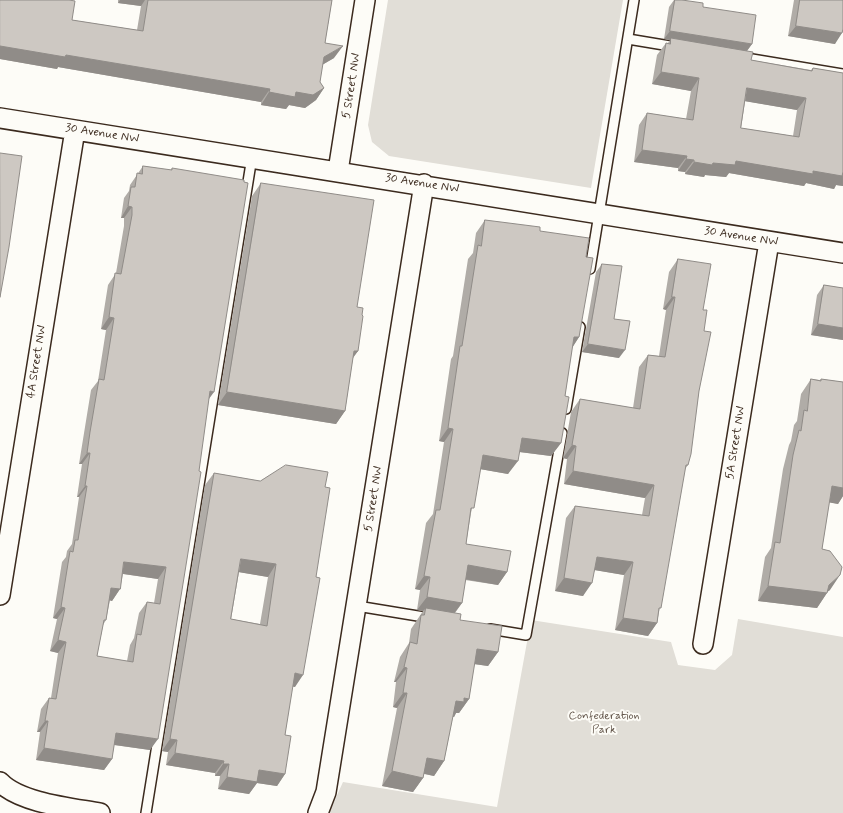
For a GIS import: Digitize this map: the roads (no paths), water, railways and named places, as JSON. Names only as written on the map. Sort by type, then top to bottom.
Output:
[{"type":"street","name":"5 Street NW","points":[[338,171],[363,0]]},
{"type":"street","name":"30 Avenue NW","points":[[0,118],[424,184],[843,253]]},
{"type":"street","name":"4A Street NW","points":[[0,596],[75,130]]},
{"type":"street","name":"5 Street NW","points":[[318,813],[326,792],[424,184]]},
{"type":"street","name":"5A Street NW","points":[[704,644],[769,242]]},
{"type":"street","points":[[3,785],[43,803],[100,813]]},
{"type":"lane","points":[[588,280],[634,0]]},
{"type":"lane","points":[[628,39],[689,49]]},
{"type":"lane","points":[[728,55],[843,74]]},
{"type":"lane","points":[[146,813],[252,157]]},
{"type":"lane","points":[[482,627],[526,635],[582,320]]},
{"type":"lane","points":[[357,606],[436,620]]},
{"type":"park label","name":"Confederation Park","points":[[604,723]]}]
